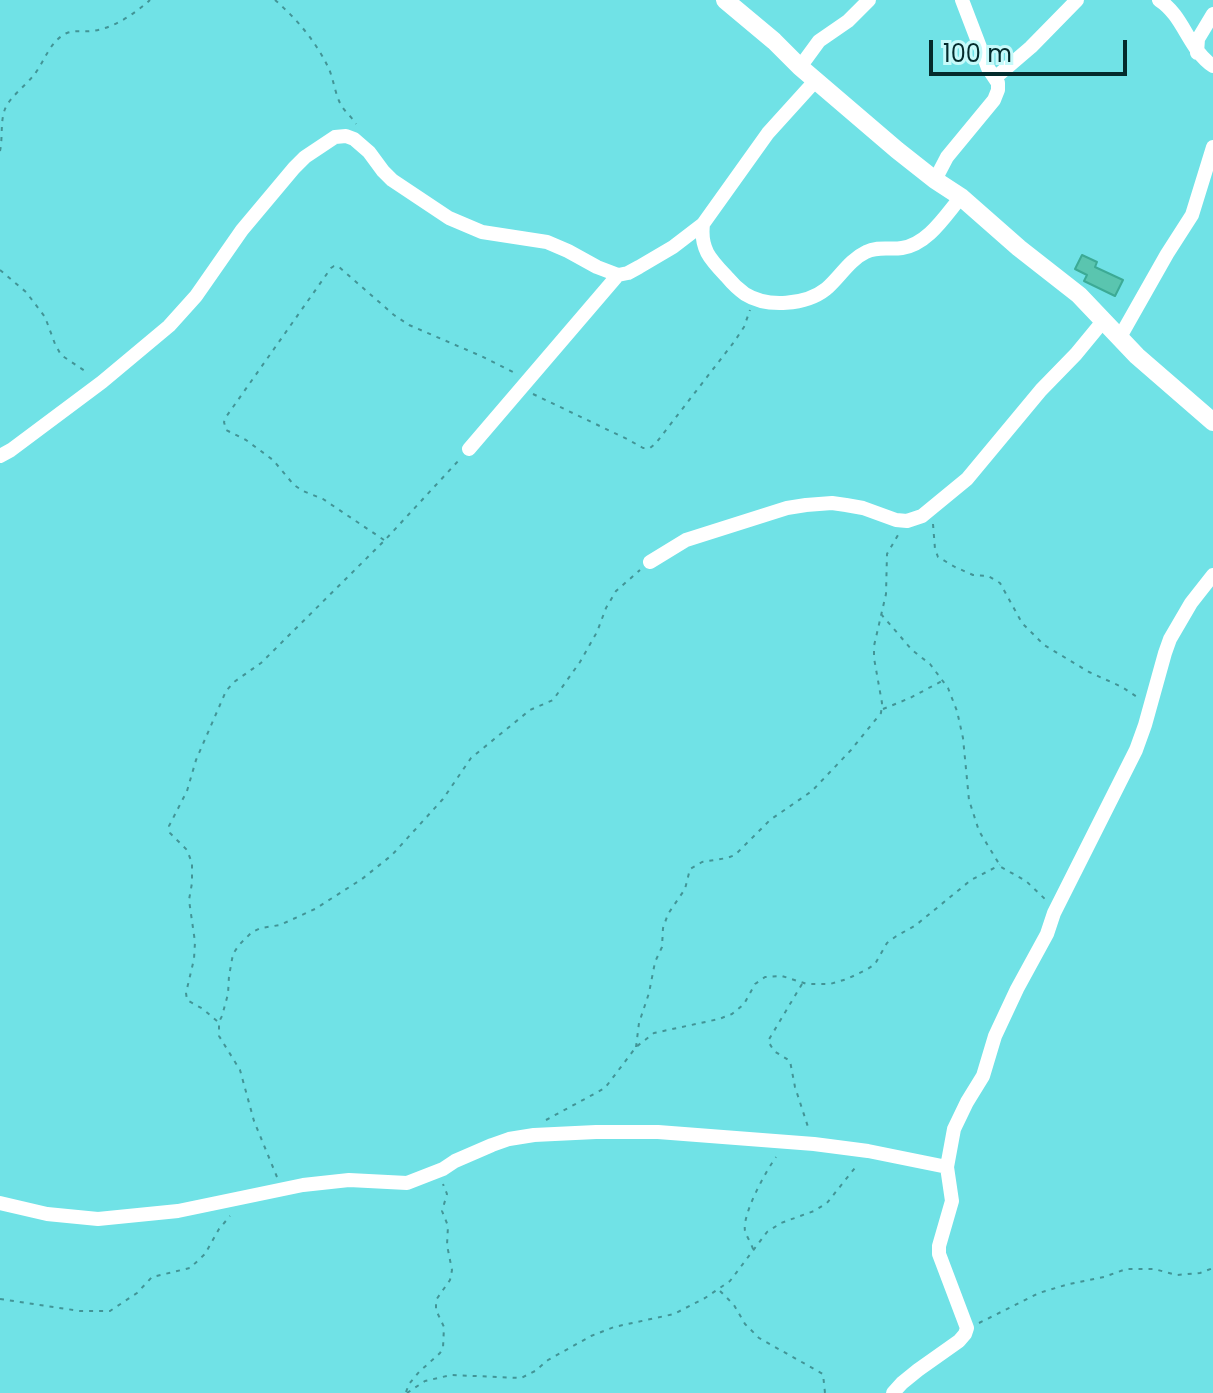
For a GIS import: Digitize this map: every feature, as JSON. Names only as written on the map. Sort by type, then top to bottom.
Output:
[{"type":"street","points":[[725,0],[935,180],[961,197],[1079,295],[1137,356],[1213,422]]},
{"type":"street","points":[[800,67],[819,41],[848,21],[869,0]]},
{"type":"street","points":[[935,180],[947,157],[994,100],[998,90],[996,77],[988,68],[962,0]]},
{"type":"street","points":[[996,77],[1077,0]]},
{"type":"street","points":[[1159,0],[1172,12],[1197,53],[1213,66]]},
{"type":"street","points":[[1197,53],[1198,39],[1213,14]]},
{"type":"street","points":[[0,456],[102,382],[169,326],[196,296],[242,230],[294,168],[335,137],[354,139],[392,180],[449,218],[482,232],[547,242],[618,275],[628,273],[673,247],[703,224],[768,133],[816,80]]},
{"type":"street","points":[[1120,337],[1192,215],[1213,147]]},
{"type":"street","points":[[703,224],[702,239],[708,255],[736,287],[754,298],[786,302],[811,298],[869,250],[902,249],[914,245],[927,236],[961,197]]},
{"type":"street","points":[[469,449],[618,275]]},
{"type":"street","points":[[650,562],[686,540],[787,508],[832,503],[863,508],[896,520],[907,521],[922,516],[967,479],[1104,320]]},
{"type":"street","points":[[893,1393],[965,1334],[967,1328],[939,1254],[952,1201],[947,1167],[954,1129],[983,1076],[995,1036],[1017,989],[1136,750],[1170,639],[1191,603],[1213,575]]},
{"type":"street","points":[[0,1203],[47,1214],[98,1219],[178,1211],[349,1180],[407,1183],[509,1139],[596,1132],[658,1132],[814,1144],[947,1167]]},
{"type":"path","points":[[0,151],[1,122],[7,104],[34,76],[53,43],[71,31],[106,27],[136,12],[150,0]]},
{"type":"path","points":[[275,0],[317,47],[343,109],[361,127]]},
{"type":"path","points":[[385,540],[323,499],[294,485],[273,460],[226,430],[225,426],[226,417],[334,266],[409,325],[481,356],[540,398],[643,448],[650,448],[656,443],[734,342],[744,327],[754,298]]},
{"type":"path","points":[[0,270],[26,292],[45,317],[61,355],[102,382]]},
{"type":"path","points":[[219,1022],[187,1000],[195,942],[189,900],[192,863],[187,850],[170,833],[169,826],[187,791],[196,760],[226,691],[261,663],[385,540],[469,449]]},
{"type":"path","points":[[933,507],[933,534],[938,557],[973,575],[988,576],[1000,583],[1022,623],[1044,645],[1131,692],[1149,710]]},
{"type":"path","points":[[636,1047],[639,1023],[662,947],[663,928],[668,914],[685,889],[690,869],[702,862],[735,855],[743,849],[770,820],[812,791],[878,717],[882,709],[874,658],[886,594],[887,554],[907,521]]},
{"type":"path","points":[[281,1190],[254,1121],[240,1070],[219,1036],[233,954],[252,932],[280,925],[315,909],[362,879],[392,855],[443,799],[471,758],[530,710],[553,700],[586,652],[616,591],[650,562]]},
{"type":"path","points":[[880,613],[943,680],[957,711],[969,800],[979,831],[1000,865],[1036,889],[1054,913]]},
{"type":"path","points":[[882,709],[943,680]]},
{"type":"path","points":[[545,1121],[605,1088],[636,1047],[654,1033],[732,1014],[744,1004],[755,984],[765,977],[782,976],[803,983],[830,984],[866,970],[875,964],[887,943],[916,925],[971,880],[1000,865]]},
{"type":"path","points":[[803,983],[768,1041],[774,1051],[790,1061],[795,1087],[814,1144]]},
{"type":"path","points":[[753,1249],[746,1232],[746,1218],[763,1178],[785,1143]]},
{"type":"path","points":[[406,1393],[425,1381],[451,1375],[521,1378],[591,1336],[614,1327],[674,1314],[730,1281],[767,1232],[827,1203],[868,1151]]},
{"type":"path","points":[[406,1393],[409,1384],[443,1348],[444,1327],[436,1305],[438,1295],[451,1276],[451,1263],[447,1245],[448,1226],[442,1209],[447,1194],[443,1183],[455,1161]]},
{"type":"path","points":[[0,1299],[80,1311],[110,1311],[137,1293],[152,1277],[190,1268],[205,1254],[229,1216]]},
{"type":"path","points":[[967,1328],[1039,1293],[1126,1269],[1154,1269],[1177,1275],[1200,1273],[1213,1268]]},
{"type":"path","points":[[719,1290],[759,1338],[823,1374],[825,1393]]},
{"type":"building","points":[[1082,255],[1097,262],[1095,267],[1123,280],[1115,296],[1084,281],[1087,275],[1075,269]]}]
